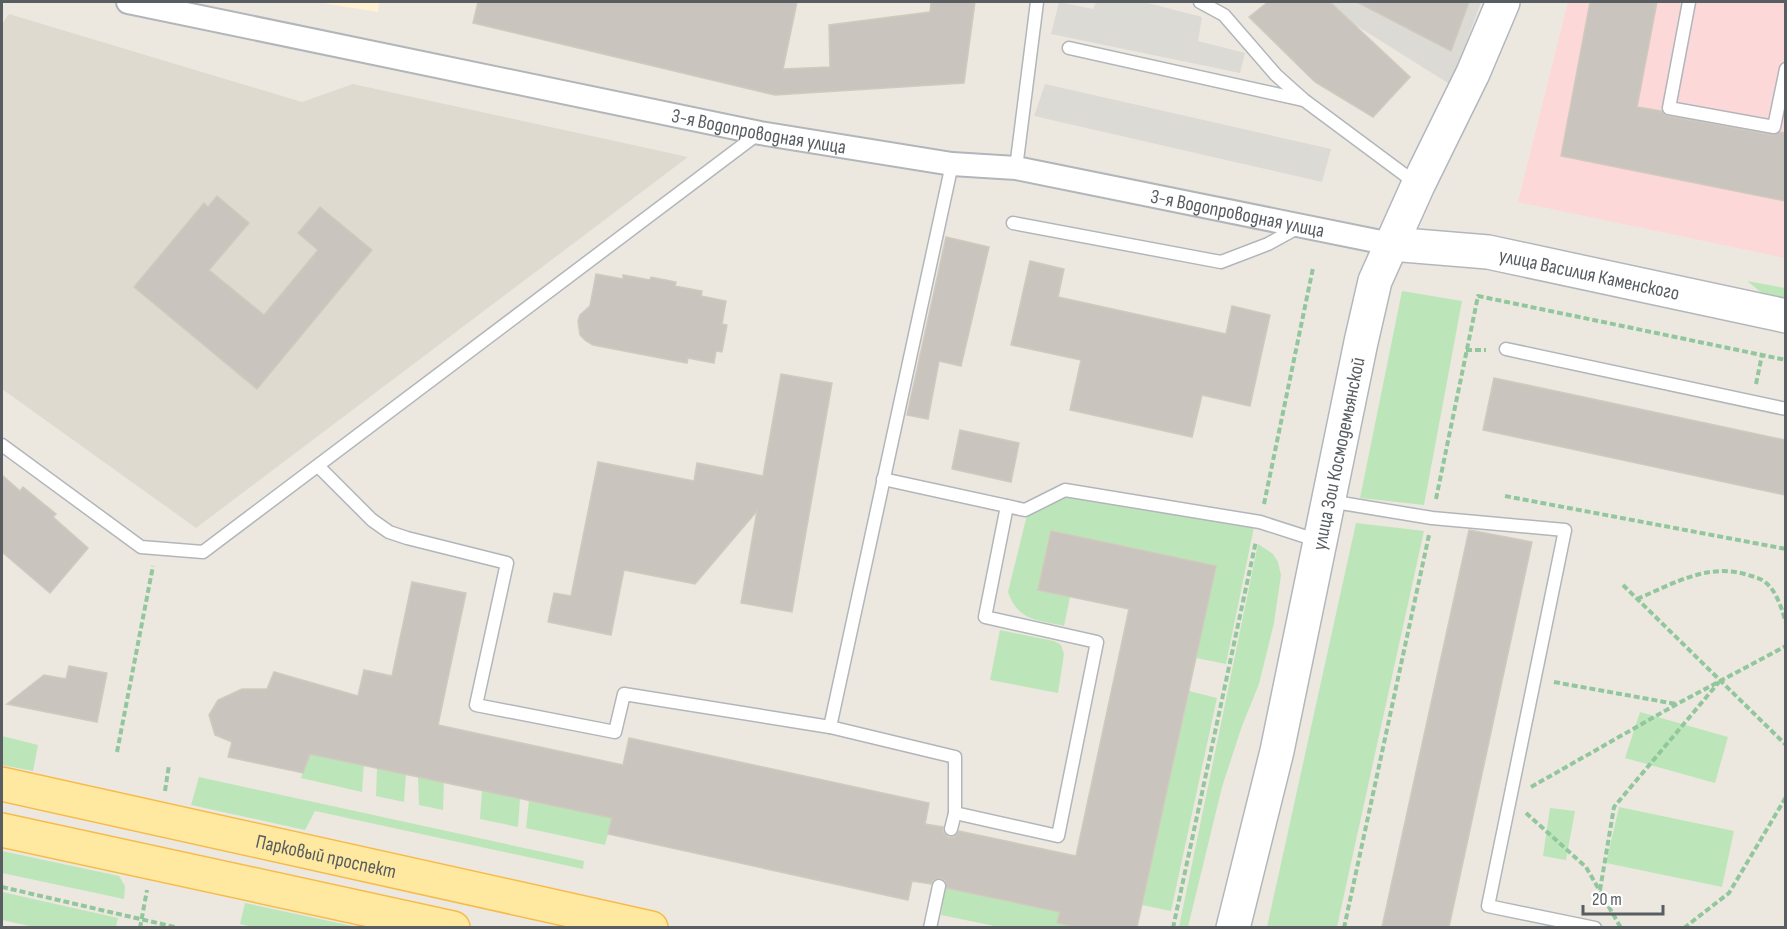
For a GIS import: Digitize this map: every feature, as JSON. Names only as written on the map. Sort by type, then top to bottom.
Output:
[{"type":"main road","name":"улица Зои Космодемьянской","points":[[1233,927],[1277,751],[1360,342],[1375,280],[1473,73],[1503,2]]},
{"type":"main road","name":"улица Василия Каменского","points":[[1391,244],[1488,252],[1785,316]]},
{"type":"main road","name":"Парковый проспект","points":[[2,784],[651,927]]},
{"type":"main road","points":[[2,830],[453,927]]},
{"type":"street","name":"3-я Водопроводная улица","points":[[128,2],[760,132],[952,164],[1017,168],[1391,244]]},
{"type":"lane","points":[[1017,168],[1037,2]]},
{"type":"lane","points":[[1200,2],[1224,15],[1276,75],[1304,100],[1418,185]]},
{"type":"lane","points":[[1689,2],[1669,108],[1774,128],[1785,69]]},
{"type":"lane","points":[[1069,48],[1304,100]]},
{"type":"lane","points":[[2,445],[141,547],[203,552],[319,467],[760,132]]},
{"type":"lane","points":[[830,727],[952,164]]},
{"type":"lane","points":[[1013,223],[1221,262],[1268,244],[1300,226]]},
{"type":"lane","points":[[1506,349],[1785,409]]},
{"type":"lane","points":[[319,467],[372,520],[389,532],[507,563],[476,705],[615,732],[624,694],[830,727],[955,757],[955,813],[951,829]]},
{"type":"lane","points":[[883,479],[1024,510],[1065,490],[1260,522],[1320,542]]},
{"type":"lane","points":[[1328,501],[1432,518],[1565,530],[1488,906],[1595,927]]},
{"type":"lane","points":[[955,813],[1058,836],[1097,642],[985,617],[1007,506]]},
{"type":"lane","points":[[930,927],[939,886]]},
{"type":"path","points":[[1173,927],[1313,268]]},
{"type":"path","points":[[1344,927],[1478,296],[1785,360]]},
{"type":"path","points":[[1752,402],[1762,355]]},
{"type":"path","points":[[1505,496],[1785,549]]},
{"type":"path","points":[[117,752],[157,548]]},
{"type":"path","points":[[1637,599],[1704,572],[1730,570],[1760,578],[1767,583],[1777,597],[1785,623]]},
{"type":"path","points":[[1623,585],[1785,745]]},
{"type":"path","points":[[1621,927],[1586,867],[1510,799],[1720,680],[1785,646]]},
{"type":"path","points":[[1535,679],[1677,704]]},
{"type":"path","points":[[1600,891],[1614,807],[1720,680]]},
{"type":"path","points":[[1684,927],[1729,893],[1785,797]]},
{"type":"path","points":[[2,886],[179,927]]},
{"type":"shaded area","points":[[316,2],[379,2],[378,12]]},
{"type":"shaded area","points":[[1059,2],[1093,9],[1096,2],[1144,2],[1202,17],[1198,41],[1245,53],[1240,73],[1051,34]]},
{"type":"shaded area","points":[[1319,2],[1481,2],[1451,85]]},
{"type":"shaded area","points":[[1568,2],[1785,2],[1785,258],[1518,202]]},
{"type":"shaded area","points":[[9,14],[302,102],[353,84],[688,157],[196,528],[2,389],[2,24]]},
{"type":"shaded area","points":[[1045,84],[1331,149],[1322,182],[1034,116]]},
{"type":"green space","points":[[1747,281],[1785,288],[1785,306],[1772,301]]},
{"type":"green space","points":[[1402,291],[1462,301],[1424,505],[1360,498]]},
{"type":"green space","points":[[1067,493],[1254,527],[1226,664],[1196,658],[1216,566],[1051,531],[1038,590],[1070,597],[1064,626],[1030,618],[1017,609],[1008,592],[1028,511]]},
{"type":"green space","points":[[1356,523],[1424,531],[1337,927],[1267,927]]},
{"type":"green space","points":[[1258,544],[1273,554],[1278,562],[1281,575],[1274,623],[1259,684],[1242,726],[1222,787],[1188,927],[1179,927]]},
{"type":"green space","points":[[1000,630],[1054,641],[1061,645],[1064,654],[1058,693],[990,680]]},
{"type":"green space","points":[[1189,691],[1217,698],[1171,911],[1142,905]]},
{"type":"green space","points":[[1640,712],[1728,737],[1715,783],[1625,758]]},
{"type":"green space","points":[[2,736],[38,745],[33,771],[2,765]]},
{"type":"green space","points":[[310,754],[364,765],[362,792],[301,778]]},
{"type":"green space","points":[[377,768],[406,774],[404,802],[376,796]]},
{"type":"green space","points":[[199,777],[584,861],[583,869],[315,811],[305,830],[191,805]]},
{"type":"green space","points":[[418,777],[444,782],[443,810],[419,805]]},
{"type":"green space","points":[[482,790],[520,799],[518,827],[480,819]]},
{"type":"green space","points":[[529,800],[612,818],[605,845],[526,828]]},
{"type":"green space","points":[[1619,807],[1734,831],[1722,887],[1606,863]]},
{"type":"green space","points":[[1550,808],[1575,811],[1566,860],[1543,856]]},
{"type":"green space","points":[[2,851],[119,876],[125,886],[124,899],[2,873]]},
{"type":"green space","points":[[945,888],[1060,912],[1058,923],[1077,927],[999,927],[941,915]]},
{"type":"green space","points":[[2,892],[118,918],[116,927],[34,927],[2,920]]},
{"type":"green space","points":[[245,903],[357,927],[258,928],[240,924]]},
{"type":"building","points":[[478,2],[797,2],[783,69],[830,67],[829,25],[930,12],[931,2],[975,2],[964,83],[775,95],[473,23]]},
{"type":"building","points":[[1268,2],[1330,2],[1410,77],[1373,117],[1315,82],[1249,17]]},
{"type":"building","points":[[1357,2],[1469,2],[1451,51]]},
{"type":"building","points":[[1590,2],[1657,2],[1637,107],[1661,111],[1668,116],[1773,135],[1780,132],[1785,133],[1785,201],[1561,156]]},
{"type":"building","points":[[217,196],[249,223],[209,270],[264,315],[318,250],[298,233],[320,207],[372,250],[257,389],[134,287],[204,203],[208,207]]},
{"type":"building","points":[[946,237],[989,247],[961,366],[939,361],[928,419],[907,415]]},
{"type":"building","points":[[1030,261],[1064,269],[1058,297],[1226,334],[1232,306],[1270,315],[1250,406],[1202,395],[1192,437],[1070,410],[1081,360],[1011,345]]},
{"type":"building","points":[[596,274],[623,279],[623,275],[650,280],[651,277],[676,282],[675,286],[702,291],[701,296],[726,301],[722,324],[727,325],[722,352],[716,351],[714,363],[688,358],[687,363],[593,345],[586,341],[580,335],[578,321],[580,315],[590,306]]},
{"type":"building","points":[[781,374],[832,383],[792,612],[741,603],[757,511],[695,584],[624,570],[611,635],[548,622],[554,593],[571,596],[598,462],[694,481],[697,463],[763,476]]},
{"type":"building","points":[[1494,378],[1785,440],[1785,495],[1483,430]]},
{"type":"building","points":[[960,430],[1019,443],[1011,482],[952,469]]},
{"type":"building","points":[[2,475],[20,491],[23,487],[56,514],[53,517],[88,548],[50,593],[2,552]]},
{"type":"building","points":[[1469,530],[1532,542],[1449,927],[1382,927]]},
{"type":"building","points":[[1051,531],[1216,566],[1137,927],[1077,927],[1057,923],[1060,912],[947,888],[945,880],[940,878],[933,880],[931,884],[912,881],[908,900],[608,834],[612,818],[310,754],[303,773],[228,757],[232,742],[215,735],[209,715],[218,700],[242,689],[267,689],[274,672],[358,696],[364,670],[392,676],[412,582],[466,593],[438,725],[623,765],[629,738],[929,803],[925,824],[943,827],[943,832],[948,837],[954,837],[959,831],[1076,856],[1129,609],[1038,590]]},
{"type":"building","points":[[69,666],[107,673],[97,722],[7,704],[44,675],[66,679]]}]
